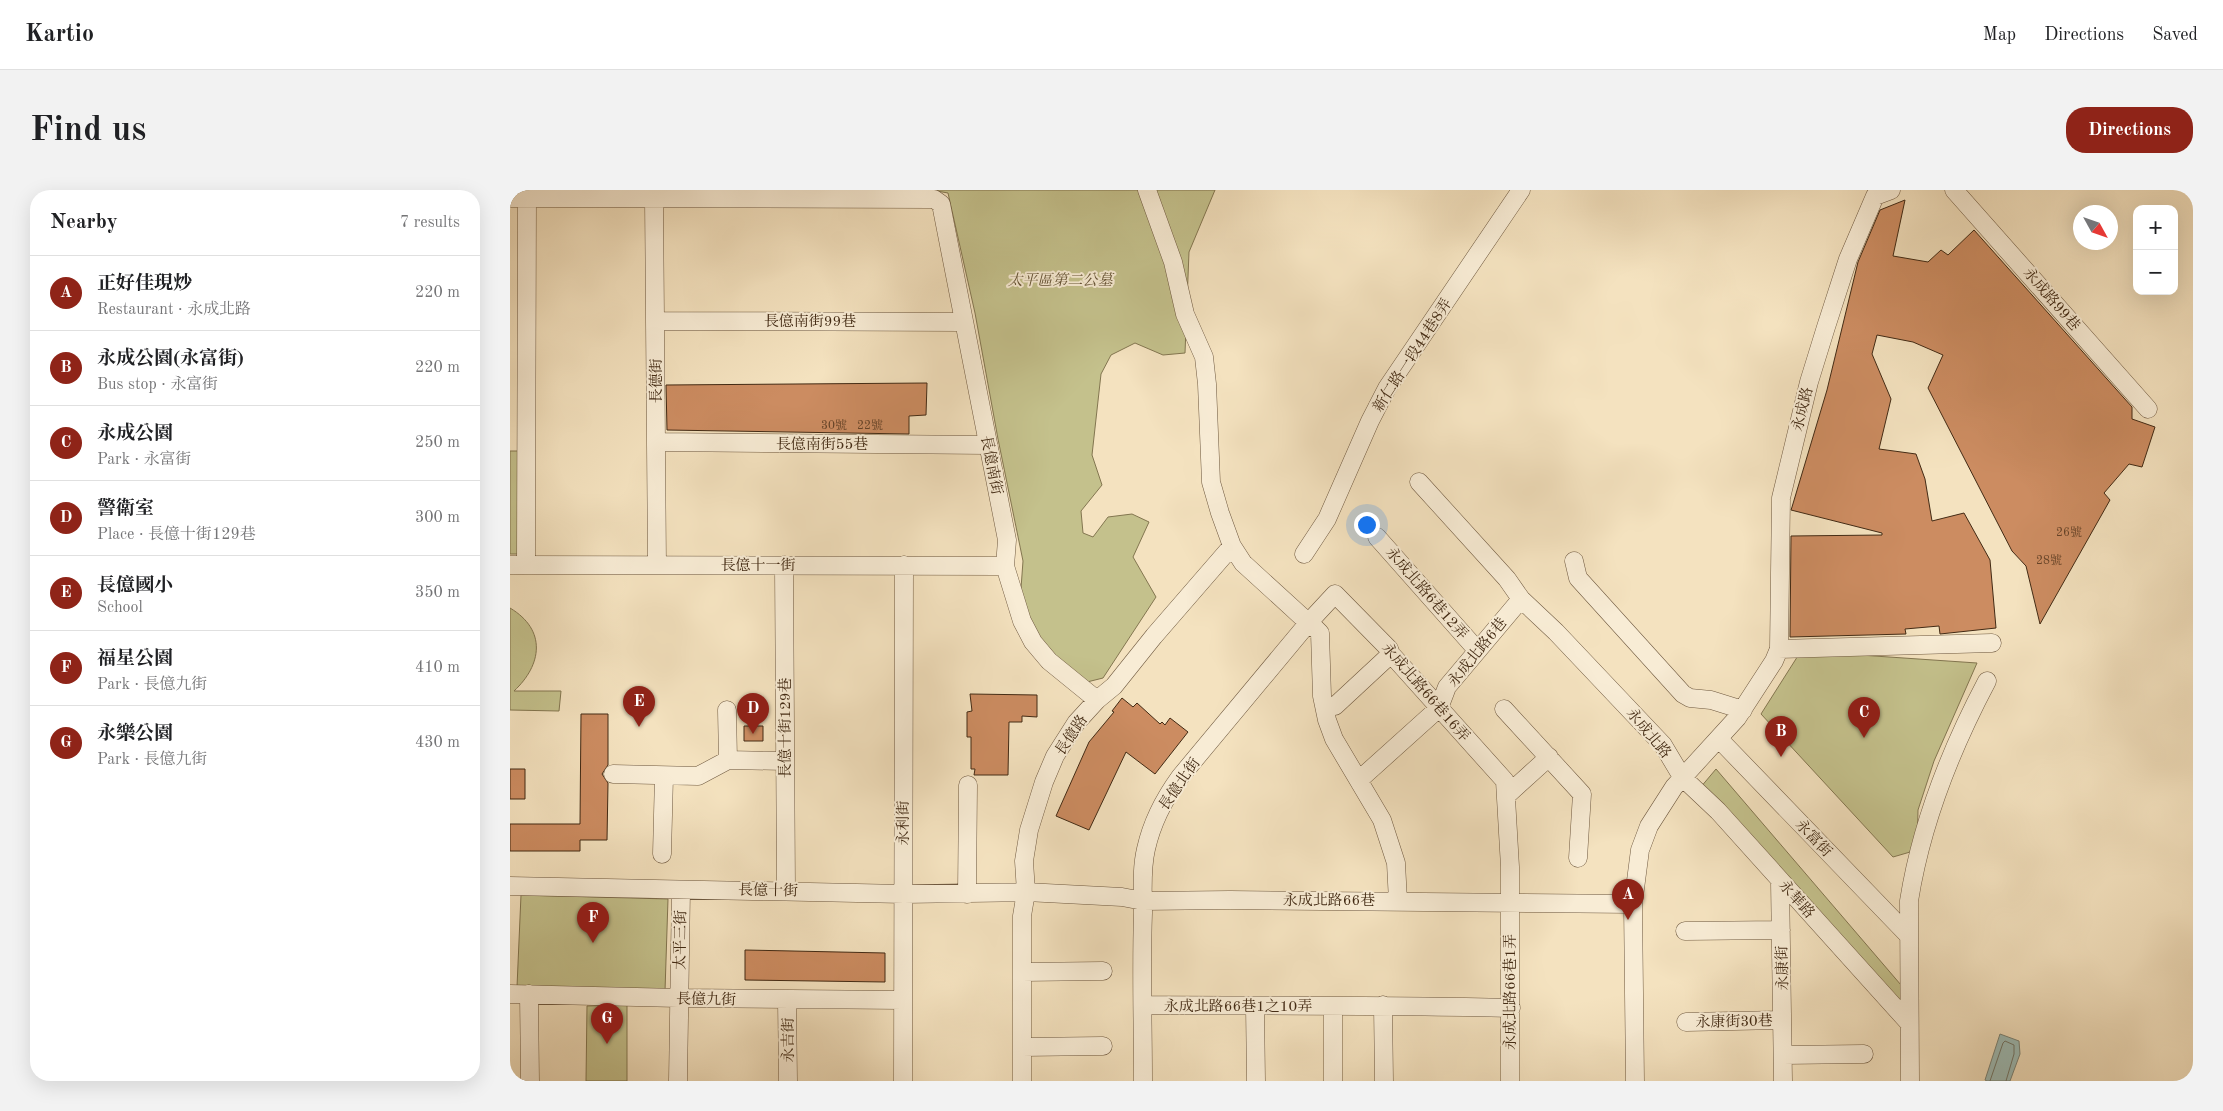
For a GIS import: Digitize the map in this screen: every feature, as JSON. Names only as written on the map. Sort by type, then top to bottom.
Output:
[{"type":"street","points":[[1147,190],[1173,262],[1185,314],[1204,357],[1211,482],[1232,546],[1243,563],[1320,633],[1322,696],[1327,720],[1334,739],[1382,820],[1394,853],[1398,901]]},
{"type":"street","name":"新仁路一段44巷8弄","points":[[1304,554],[1327,519],[1370,420],[1387,388],[1521,190]]},
{"type":"street","name":"永成路","points":[[1682,777],[1719,739],[1743,710],[1774,661],[1779,649],[1781,498],[1804,402],[1848,259],[1874,196],[1891,190]]},
{"type":"street","name":"永成路99巷","points":[[1954,190],[2148,409]]},
{"type":"street","points":[[518,565],[518,198],[654,198]]},
{"type":"street","name":"長億南街","points":[[654,198],[924,198],[934,199],[941,204],[1007,540],[1005,566],[1016,606],[1034,642],[1049,661],[1097,700]]},
{"type":"street","name":"長德街","points":[[654,198],[657,565]]},
{"type":"street","name":"長億南街99巷","points":[[656,321],[964,322]]},
{"type":"street","name":"長億南街55巷","points":[[656,442],[988,445]]},
{"type":"street","name":"永成北路","points":[[1419,482],[1508,579],[1521,599],[1556,632],[1663,745],[1682,777]]},
{"type":"street","name":"永成北路6巷12弄","points":[[1377,536],[1478,650]]},
{"type":"street","name":"長億路","points":[[1022,1081],[1022,916],[1026,892],[1024,861],[1029,830],[1044,782],[1056,756],[1076,723],[1097,700],[1114,686],[1154,636],[1232,546]]},
{"type":"street","points":[[1574,561],[1578,578],[1683,694],[1690,698],[1711,700],[1743,710]]},
{"type":"street","name":"長億十一街","points":[[518,565],[1005,566]]},
{"type":"street","name":"長億十街129巷","points":[[784,565],[786,890]]},
{"type":"street","name":"永利街","points":[[903,1081],[904,566]]},
{"type":"street","name":"長億北街","points":[[1143,1081],[1141,976],[1143,870],[1146,850],[1154,823],[1166,796],[1180,777],[1309,622],[1335,594]]},
{"type":"street","name":"永成北路66巷16弄","points":[[1335,594],[1389,649],[1391,654],[1505,781],[1511,903]]},
{"type":"street","name":"永成北路6巷","points":[[1439,708],[1448,687],[1521,599]]},
{"type":"street","points":[[1779,649],[1992,643]]},
{"type":"street","points":[[1335,706],[1391,654]]},
{"type":"street","points":[[1910,1081],[1909,901],[1913,877],[1926,831],[1955,747],[1987,681]]},
{"type":"street","points":[[1359,780],[1439,708]]},
{"type":"street","points":[[1504,709],[1582,794],[1578,858]]},
{"type":"street","points":[[727,710],[728,760]]},
{"type":"street","name":"永富街","points":[[1719,739],[1909,936]]},
{"type":"street","points":[[1506,796],[1549,757]]},
{"type":"street","points":[[613,774],[698,776],[728,760],[785,761]]},
{"type":"street","points":[[662,854],[664,776]]},
{"type":"street","points":[[1635,1081],[1633,904],[1640,850],[1649,826],[1682,777]]},
{"type":"street","name":"永華路","points":[[1682,777],[1718,811],[1909,1023]]},
{"type":"street","points":[[967,894],[968,785]]},
{"type":"street","name":"永康街","points":[[1780,881],[1783,1081]]},
{"type":"street","name":"長億十街","points":[[510,886],[681,890],[786,890],[904,894],[1026,892]]},
{"type":"street","name":"太平三街","points":[[678,1081],[681,890]]},
{"type":"street","name":"永成北路66巷","points":[[1026,892],[1122,897],[1143,901],[1398,901],[1633,904]]},
{"type":"street","name":"永成北路66巷1弄","points":[[1510,1081],[1511,903]]},
{"type":"street","points":[[1685,931],[1781,930]]},
{"type":"street","points":[[1022,972],[1103,971]]},
{"type":"street","name":"長億九街","points":[[510,994],[787,1000],[903,1000]]},
{"type":"street","points":[[529,994],[530,1081]]},
{"type":"street","name":"永吉街","points":[[787,1000],[788,1081]]},
{"type":"street","name":"永成北路66巷1之10弄","points":[[1143,1005],[1384,1005],[1511,1008]]},
{"type":"street","points":[[1384,1005],[1384,1081]]},
{"type":"street","points":[[1255,1006],[1256,1081]]},
{"type":"street","name":"永成北路66巷1之10弄","points":[[1333,1006],[1333,1081]]},
{"type":"street","name":"永康街30巷","points":[[1686,1022],[1782,1020]]},
{"type":"street","points":[[1022,1047],[1103,1046]]},
{"type":"street","points":[[1782,1055],[1864,1054]]},
{"type":"green space","name":"太平區第二公墓","points":[[931,190],[1215,190],[1189,252],[1185,353],[1163,355],[1135,343],[1111,355],[1101,374],[1092,455],[1102,485],[1081,511],[1083,533],[1093,537],[1108,517],[1132,514],[1149,522],[1133,557],[1156,597],[1103,678],[1087,682],[1058,658],[1031,627],[1020,602],[1023,561],[975,313],[948,193]]},
{"type":"green space","points":[[510,451],[522,451],[518,554],[510,554]]},
{"type":"green space","points":[[510,608],[522,617],[530,627],[535,637],[536,648],[535,659],[530,670],[514,691],[561,691],[559,711],[510,710]]},
{"type":"green space","points":[[1801,651],[1977,663],[1934,761],[1918,810],[1917,850],[1893,857],[1761,714]]},
{"type":"green space","points":[[1716,769],[1901,985],[1900,1008],[1700,788]]},
{"type":"green space","points":[[521,895],[668,899],[665,991],[517,987]]},
{"type":"green space","points":[[627,1005],[627,1081],[586,1081],[587,1006]]},
{"type":"water","points":[[2000,1034],[2019,1041],[2020,1054],[2010,1081],[1987,1081],[1985,1080]]},
{"type":"building","points":[[1905,200],[1893,256],[1928,262],[1941,250],[1948,255],[1974,230],[2132,407],[2132,419],[2155,427],[2142,467],[2129,464],[2104,493],[2110,500],[2040,624],[2026,566],[2012,551],[1928,388],[1943,355],[1913,342],[1877,335],[1872,354],[1891,399],[1879,449],[1916,454],[1925,479],[1932,521],[1964,513],[1990,560],[1996,628],[1940,634],[1939,626],[1905,629],[1906,634],[1790,637],[1791,536],[1882,535],[1882,533],[1791,510],[1827,390],[1858,262],[1880,210]]},
{"type":"building","points":[[927,383],[926,415],[909,416],[909,434],[667,430],[666,385]]},
{"type":"building","points":[[970,694],[1037,695],[1037,717],[1022,716],[1022,722],[1009,722],[1008,775],[974,775],[975,769],[971,769],[971,737],[967,737],[967,712],[972,711]]},
{"type":"building","points":[[1122,698],[1133,707],[1137,703],[1160,724],[1162,722],[1165,725],[1170,718],[1188,732],[1155,774],[1126,752],[1089,830],[1056,816],[1089,742],[1114,712],[1112,711]]},
{"type":"building","points":[[581,714],[608,714],[608,765],[602,774],[608,783],[607,840],[580,840],[580,851],[510,851],[510,824],[580,824]]},
{"type":"building","points":[[744,726],[763,726],[763,741],[744,741]]},
{"type":"building","points":[[510,769],[525,769],[525,799],[510,799]]},
{"type":"building","points":[[745,950],[885,953],[885,982],[745,980]]},
{"type":"place","name":"長億國小","points":[[639,727]]},
{"type":"place","name":"警衛室","points":[[753,734]]},
{"type":"place","name":"永成公園","points":[[1864,738]]},
{"type":"place","name":"永成公園(永富街)","points":[[1781,757]]},
{"type":"place","name":"正好佳現炒","points":[[1628,920]]},
{"type":"place","name":"福星公園","points":[[593,943]]},
{"type":"place","name":"永樂公園","points":[[607,1044]]}]
